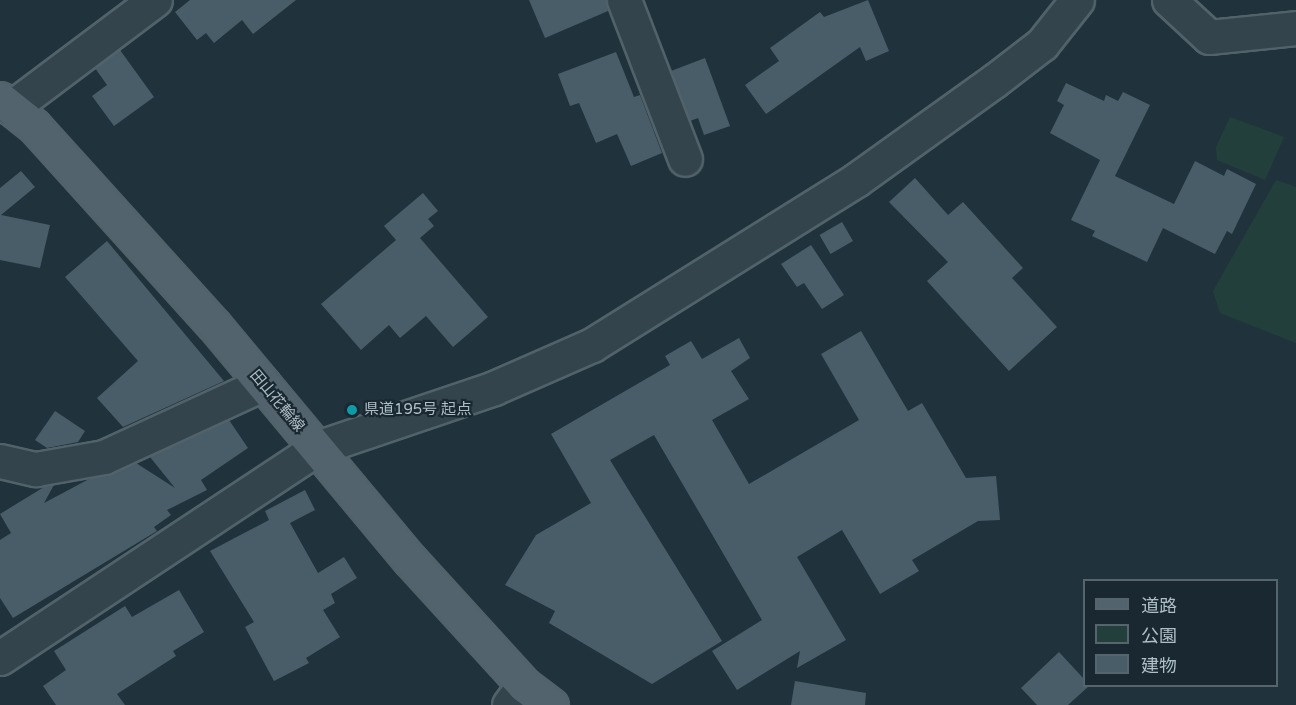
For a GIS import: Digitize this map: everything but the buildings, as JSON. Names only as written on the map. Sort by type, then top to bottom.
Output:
[{"type":"main road","name":"田山花輪線","points":[[5,104],[34,126],[263,384],[410,560],[517,695],[551,705]]},
{"type":"street","points":[[5,104],[154,0]]},
{"type":"street","points":[[624,0],[685,159]]},
{"type":"street","points":[[0,658],[317,448],[494,388],[592,345],[856,180],[1042,44],[1077,0]]},
{"type":"street","points":[[1169,0],[1209,37],[1296,28]]},
{"type":"street","points":[[0,461],[36,469],[104,457],[263,384]]},
{"type":"green space","points":[[1230,117],[1284,137],[1265,180],[1217,160],[1216,147]]},
{"type":"green space","points":[[1276,180],[1296,187],[1296,343],[1220,313],[1213,291]]},
{"type":"place","name":"県道195号 起点","points":[[352,410]]}]
